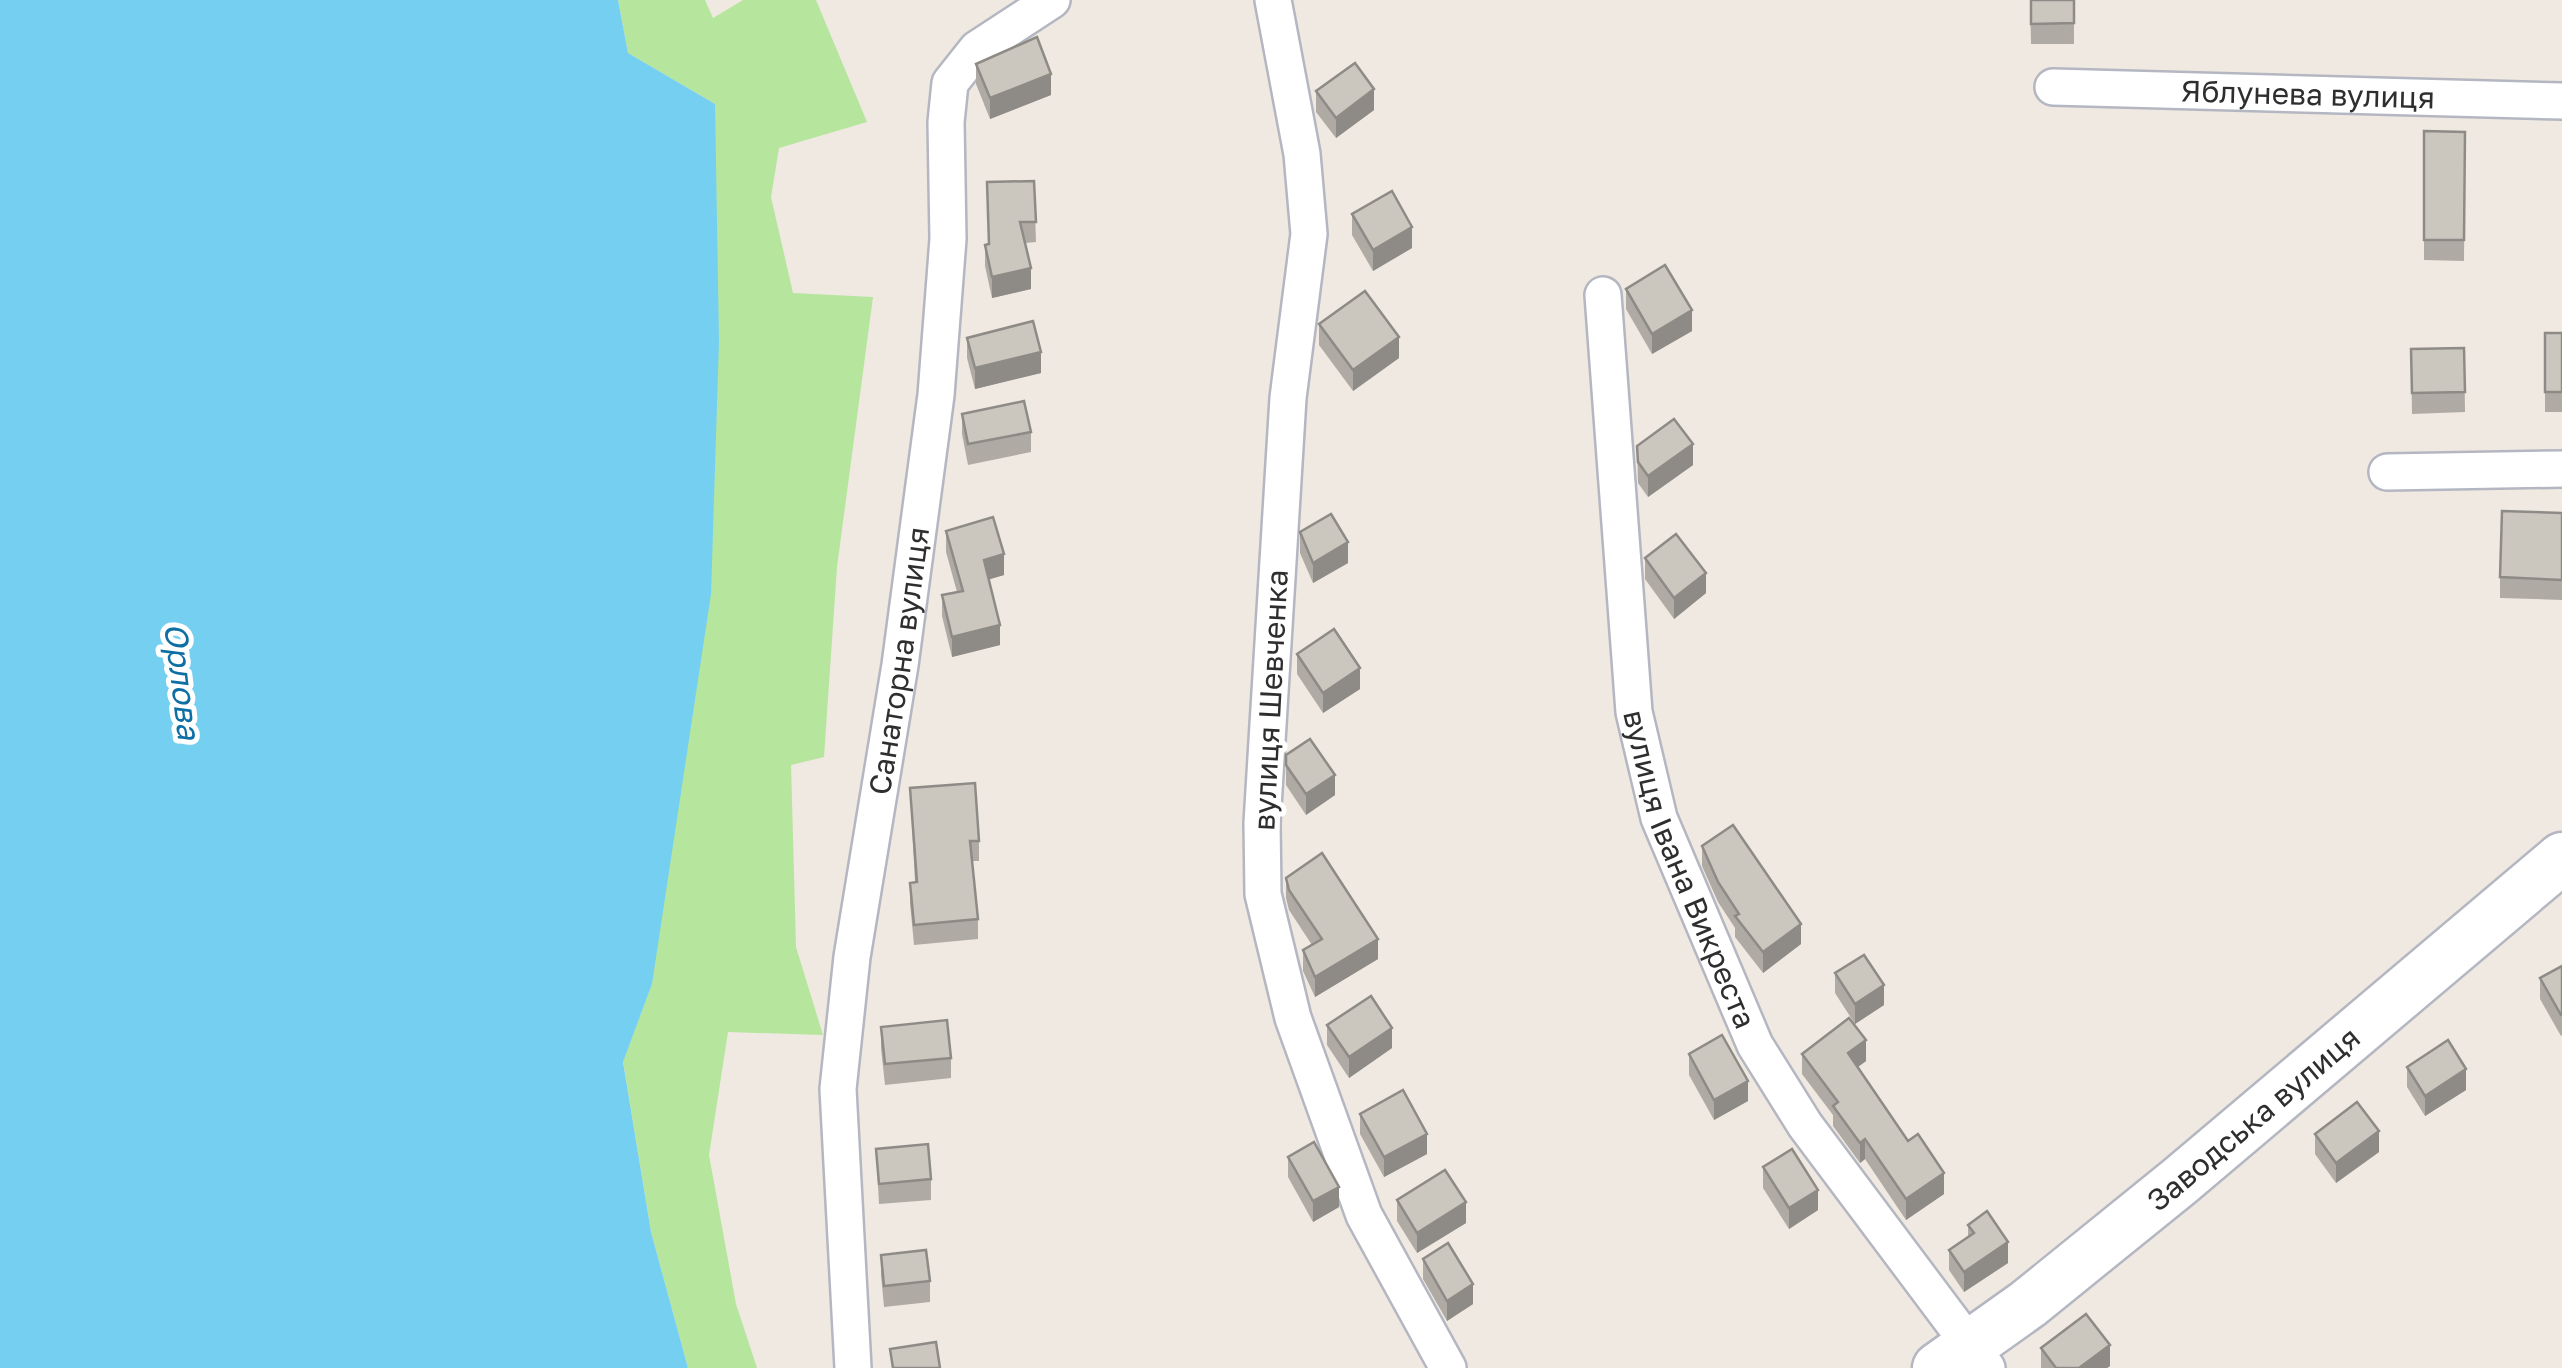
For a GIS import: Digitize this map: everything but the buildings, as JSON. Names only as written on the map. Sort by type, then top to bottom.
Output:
[{"type":"street","name":"Санаторна вулиця","points":[[853,1368],[838,1089],[852,956],[900,665],[936,394],[948,239],[946,122],[950,83],[977,49],[1052,0]]},
{"type":"street","name":"вулиця Шевченка","points":[[1273,0],[1302,154],[1309,234],[1288,398],[1262,822],[1263,894],[1294,1018],[1364,1215],[1448,1368]]},
{"type":"street","name":"Яблунева вулиця","points":[[2053,87],[2562,101]]},
{"type":"street","name":"вулиця Івана Викреста","points":[[1603,295],[1634,712],[1660,818],[1756,1045],[1805,1125],[1965,1360]]},
{"type":"street","points":[[2387,472],[2562,470]]},
{"type":"street","name":"Заводська вулиця","points":[[1965,1360],[2562,858]]},
{"type":"green space","points":[[618,0],[705,0],[713,18],[743,0],[816,0],[867,122],[779,148],[771,197],[793,293],[873,297],[837,567],[824,757],[791,765],[796,947],[823,1035],[728,1032],[709,1155],[736,1304],[757,1368],[688,1368],[651,1232],[623,1061],[652,984],[715,104],[628,53]]},
{"type":"water","name":"Орлова","points":[[0,0],[618,0],[628,53],[715,104],[719,341],[711,594],[652,984],[623,1062],[651,1232],[688,1368],[0,1368]]}]
